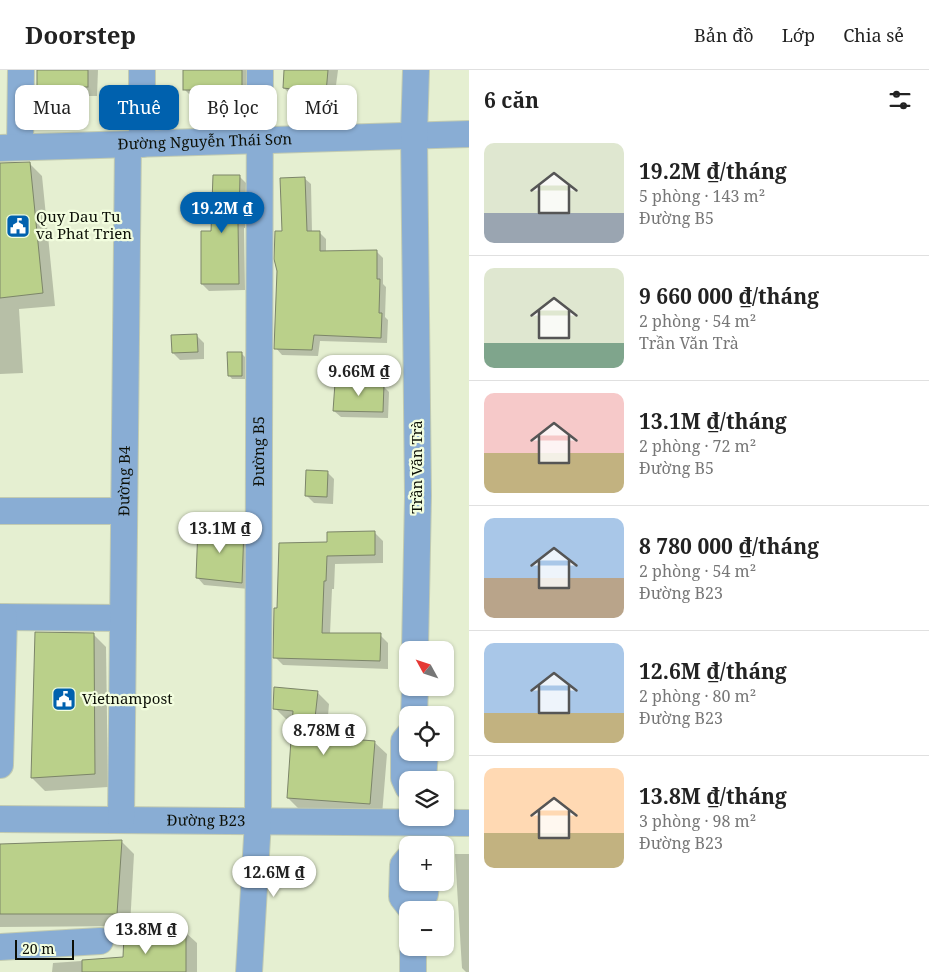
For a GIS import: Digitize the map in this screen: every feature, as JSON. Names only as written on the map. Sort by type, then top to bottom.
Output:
[{"type":"street","points":[[10,148],[21,70]]},
{"type":"street","name":"Đường B4","points":[[121,820],[124,511],[135,144],[142,70]]},
{"type":"street","name":"Đường B5","points":[[249,972],[258,821],[260,70]]},
{"type":"street","name":"Trần Văn Trà","points":[[415,641],[418,496],[414,135],[416,70]]},
{"type":"street","name":"Đường Nguyễn Thái Sơn","points":[[10,148],[469,134]]},
{"type":"street","points":[[0,511],[124,511]]},
{"type":"street","points":[[0,765],[2,617],[123,618]]},
{"type":"street","name":"Đường B23","points":[[0,819],[258,821],[413,828],[469,823]]},
{"type":"street","points":[[0,948],[100,941]]},
{"type":"street","points":[[413,956],[413,972]]},
{"type":"building","points":[[37,70],[88,70],[88,85],[37,85]]},
{"type":"building","points":[[183,70],[242,70],[242,85],[189,85],[189,90],[183,90]]},
{"type":"building","points":[[284,70],[328,70],[327,85],[287,85],[287,88],[283,88]]},
{"type":"building","name":"Quy Dau Tu va Phat Trien","points":[[30,162],[43,293],[0,298],[0,163]]},
{"type":"building","points":[[213,175],[240,175],[238,222],[239,284],[201,284],[201,231],[211,231]]},
{"type":"building","points":[[305,177],[307,231],[320,231],[320,251],[377,250],[377,279],[380,279],[379,313],[382,313],[381,338],[314,335],[312,350],[274,349],[277,271],[274,259],[275,231],[282,231],[280,178]]},
{"type":"building","points":[[197,334],[198,352],[172,353],[171,335]]},
{"type":"building","points":[[227,352],[242,352],[242,376],[228,376]]},
{"type":"building","points":[[335,383],[384,384],[383,412],[333,411]]},
{"type":"building","points":[[306,470],[328,471],[327,497],[305,496]]},
{"type":"building","points":[[222,526],[244,528],[242,583],[196,578],[198,527],[222,528]]},
{"type":"building","points":[[375,531],[375,555],[327,556],[322,633],[381,633],[380,661],[273,658],[274,608],[277,608],[279,543],[327,542],[327,532]]},
{"type":"building","name":"Vietnampost","points":[[35,632],[94,633],[95,774],[31,778]]},
{"type":"building","points":[[274,687],[318,691],[313,736],[375,741],[370,804],[287,798],[293,711],[273,709]]},
{"type":"building","points":[[122,840],[117,914],[0,914],[0,844]]},
{"type":"building","points":[[186,930],[186,972],[82,972],[82,960],[123,957],[124,935]]},
{"type":"place","name":"Quy Dau Tu va Phat Trien","points":[[18,226]]},
{"type":"place","name":"Vietnampost","points":[[64,699]]}]
